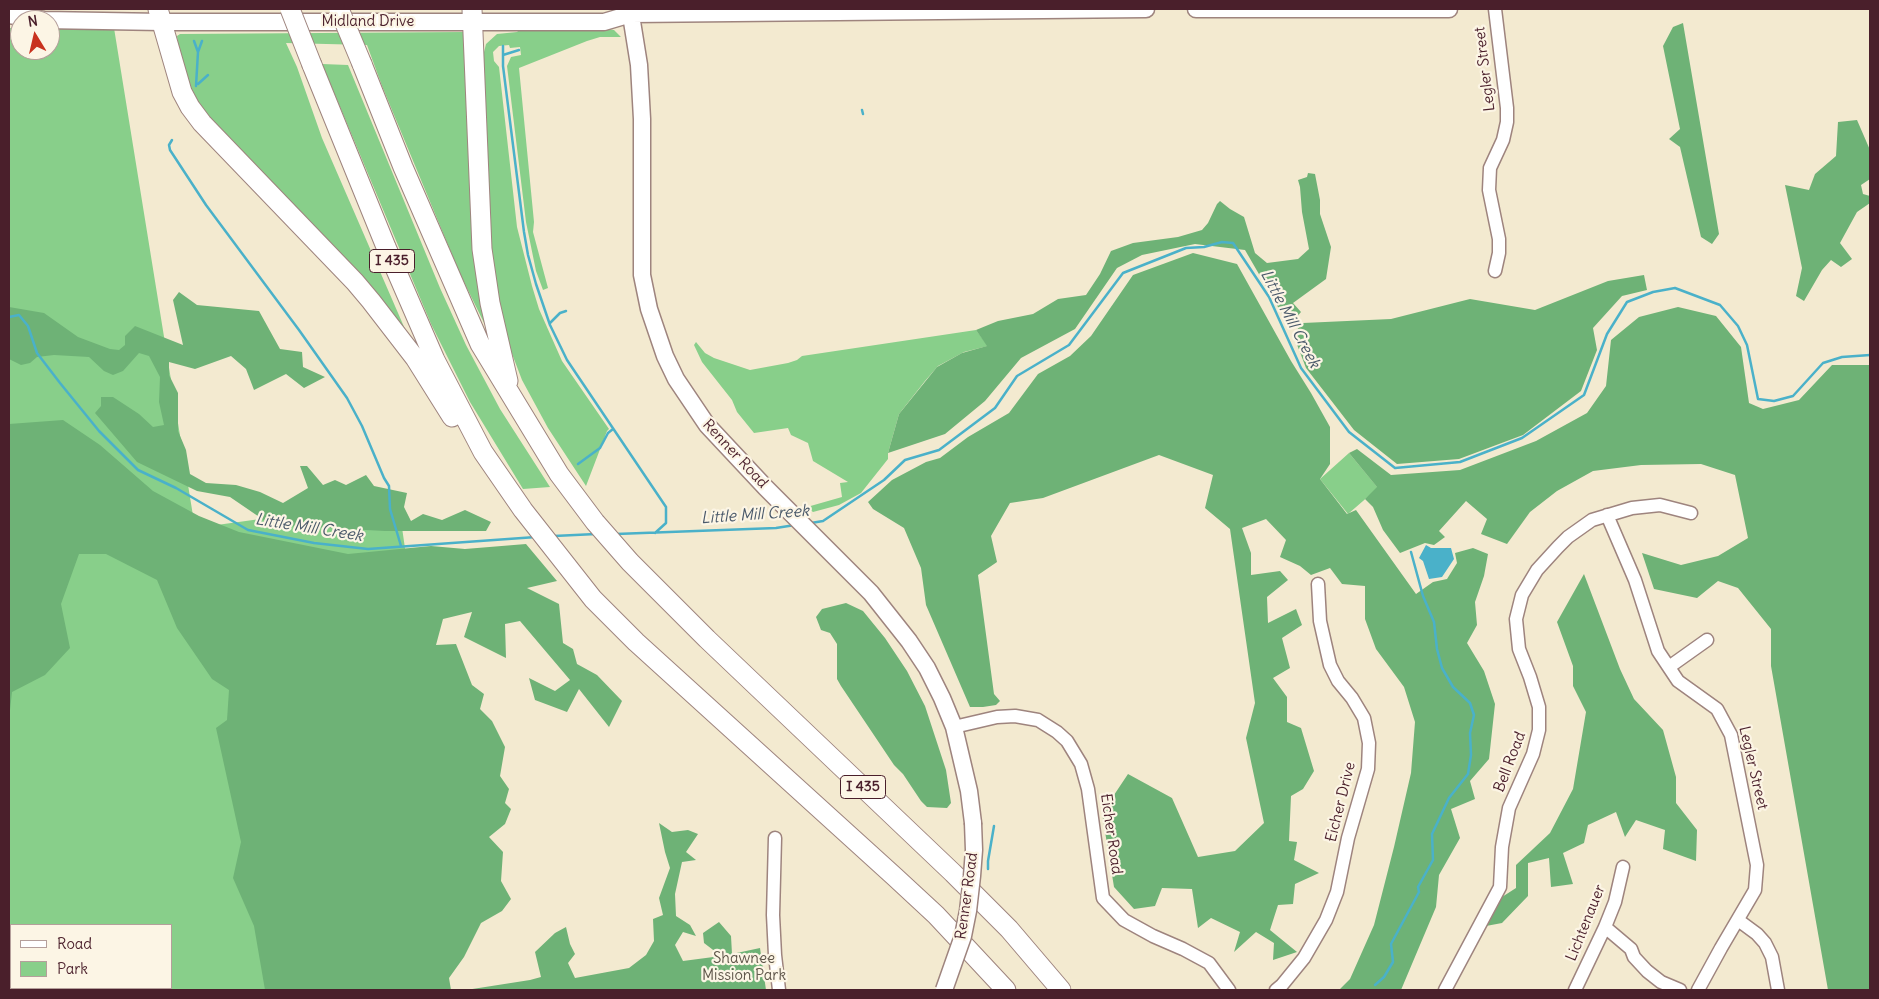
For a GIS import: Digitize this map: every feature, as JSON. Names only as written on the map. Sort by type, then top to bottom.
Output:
[{"type":"highway","name":"I 435","points":[[290,9],[435,360],[483,452],[539,532],[594,599],[636,642],[895,876],[949,929],[1006,990]]},
{"type":"highway","name":"I 435","points":[[339,9],[403,167],[477,336],[512,399],[559,474],[595,522],[658,590],[953,872],[1009,929],[1061,990]]},
{"type":"highway","points":[[160,15],[182,92],[190,107],[202,123],[355,282],[415,358],[463,434],[483,452]]},
{"type":"highway","points":[[473,15],[482,249],[490,303],[512,399]]},
{"type":"main road","name":"Midland Drive","points":[[60,19],[160,15],[473,15],[604,22],[627,10],[1146,9]]},
{"type":"main road","points":[[1196,9],[1448,9]]},
{"type":"main road","name":"Renner Road","points":[[627,10],[639,65],[642,119],[642,275],[649,309],[665,356],[690,402],[723,443],[884,607],[910,641],[931,676],[954,726],[969,791],[974,850],[968,911],[963,936],[944,990]]},
{"type":"street","name":"Legler Street","points":[[1495,9],[1507,108],[1504,140],[1490,168],[1489,190],[1499,239],[1499,252],[1495,271]]},
{"type":"street","name":"Bell Road","points":[[1445,990],[1500,887],[1502,847],[1509,808],[1534,754],[1539,730],[1539,707],[1519,649],[1516,619],[1522,595],[1537,570],[1558,547],[1568,537],[1592,520],[1632,508],[1660,505],[1691,513]]},
{"type":"street","name":"Legler Street","points":[[1607,515],[1635,580],[1658,651],[1678,681],[1717,709],[1731,735],[1757,865],[1755,890],[1698,990]]},
{"type":"street","name":"Eicher Drive","points":[[1276,990],[1304,958],[1326,920],[1337,892],[1348,838],[1368,763],[1369,743],[1364,718],[1338,681],[1330,665],[1320,621],[1318,584]]},
{"type":"street","points":[[1669,667],[1707,640]]},
{"type":"street","name":"Eicher Road","points":[[954,726],[997,717],[1015,716],[1038,720],[1067,741],[1081,764],[1088,789],[1103,898],[1124,920],[1210,963],[1229,990]]},
{"type":"street","points":[[775,838],[773,914],[778,990]]},
{"type":"street","name":"Lichtenauer","points":[[1575,990],[1615,902],[1623,867]]},
{"type":"street","points":[[1738,920],[1757,934],[1765,943],[1772,957],[1778,990]]},
{"type":"street","points":[[1605,927],[1631,949],[1634,957],[1647,971],[1661,982],[1680,990]]},
{"type":"green space","points":[[1683,23],[1719,234],[1712,244],[1701,237],[1680,147],[1669,139],[1680,129],[1663,46],[1673,27]]},
{"type":"green space","points":[[9,28],[10,60],[60,60],[60,28],[114,28],[195,528],[398,500],[417,631],[423,990],[9,990]]},
{"type":"green space","points":[[520,29],[608,29],[614,30],[621,37],[600,37],[519,68],[534,222],[533,232],[548,288],[543,290],[536,271],[526,222],[507,66],[511,57],[521,55],[520,47],[499,46],[493,52],[494,61],[499,67],[517,227],[539,309],[562,361],[609,429],[586,486],[548,428],[522,380],[506,338],[492,278],[483,56],[486,44],[497,34],[517,32]]},
{"type":"green space","points":[[464,32],[489,333],[460,274],[382,86],[367,45],[286,43],[297,67],[322,138],[408,336],[195,104],[178,47],[177,36],[180,34]]},
{"type":"green space","points":[[322,64],[348,65],[440,288],[466,345],[500,409],[550,487],[523,489],[470,402],[431,324]]},
{"type":"green space","points":[[1857,120],[1870,150],[1870,179],[1861,185],[1863,194],[1870,196],[1870,203],[1857,212],[1840,243],[1852,259],[1841,267],[1831,260],[1822,270],[1804,301],[1796,296],[1802,268],[1785,185],[1809,190],[1815,174],[1836,156],[1838,122]]},
{"type":"green space","points":[[1308,173],[1315,174],[1320,200],[1320,214],[1331,247],[1326,279],[1293,303],[1301,312],[1289,326],[1245,250],[1195,244],[1142,255],[1117,268],[1075,329],[1021,358],[985,401],[945,434],[888,453],[899,414],[937,367],[962,353],[987,346],[976,330],[998,321],[1033,314],[1058,299],[1086,295],[1100,274],[1111,251],[1133,243],[1178,237],[1202,230],[1220,201],[1244,217],[1255,253],[1267,263],[1298,259],[1309,249],[1298,180],[1307,177]]},
{"type":"green space","points":[[1193,253],[1237,264],[1330,427],[1330,464],[1320,479],[1347,514],[1356,510],[1416,594],[1433,582],[1447,579],[1457,563],[1455,553],[1473,548],[1488,554],[1484,576],[1475,602],[1477,625],[1467,643],[1484,671],[1495,704],[1489,759],[1470,781],[1475,799],[1451,809],[1460,838],[1439,875],[1436,907],[1401,990],[1339,990],[1350,979],[1374,925],[1411,773],[1415,722],[1404,687],[1376,649],[1365,619],[1365,586],[1342,584],[1330,568],[1311,575],[1300,566],[1280,557],[1286,540],[1266,519],[1242,528],[1251,553],[1251,575],[1280,571],[1288,580],[1267,597],[1268,623],[1296,609],[1302,625],[1282,638],[1290,668],[1273,678],[1287,697],[1287,722],[1301,728],[1314,771],[1303,789],[1291,796],[1289,841],[1297,842],[1294,860],[1319,873],[1295,884],[1293,904],[1278,905],[1270,930],[1297,952],[1273,960],[1274,943],[1256,932],[1234,952],[1240,932],[1211,918],[1198,928],[1192,889],[1162,888],[1155,906],[1134,909],[1114,887],[1102,813],[1128,774],[1172,798],[1198,857],[1235,851],[1264,823],[1246,738],[1255,703],[1230,529],[1205,508],[1213,475],[1159,455],[1043,498],[1010,503],[991,536],[997,562],[978,575],[994,694],[1000,701],[996,705],[983,707],[970,707],[926,605],[921,568],[904,528],[873,509],[868,502],[892,480],[926,462],[940,458],[968,437],[1009,413],[1038,374],[1070,356],[1091,336],[1133,275]]},
{"type":"green space","points":[[1644,275],[1647,290],[1622,296],[1593,328],[1597,350],[1581,391],[1523,435],[1459,459],[1397,464],[1354,430],[1306,368],[1293,334],[1303,323],[1391,319],[1470,299],[1535,310],[1608,281]]},
{"type":"green space","points":[[179,292],[197,305],[259,311],[280,349],[302,352],[303,367],[325,377],[304,388],[286,374],[254,390],[246,369],[231,356],[195,369],[169,362],[169,375],[178,393],[178,431],[186,450],[190,474],[206,483],[236,485],[260,492],[283,503],[308,488],[300,466],[307,466],[323,485],[335,480],[346,485],[366,475],[374,486],[407,493],[404,507],[411,521],[423,514],[442,520],[465,510],[491,522],[486,531],[385,531],[271,525],[230,497],[197,491],[137,462],[95,413],[101,406],[101,397],[113,397],[139,414],[153,427],[164,425],[159,402],[160,377],[149,356],[139,353],[123,371],[113,375],[104,371],[89,357],[54,355],[37,357],[30,363],[21,365],[9,359],[9,307],[44,313],[78,337],[110,349],[119,350],[125,345],[125,336],[135,326],[183,345],[173,300]]},
{"type":"green space","points":[[1678,307],[1716,316],[1741,347],[1749,403],[1763,409],[1799,400],[1832,365],[1870,365],[1870,990],[1828,990],[1771,666],[1771,629],[1738,588],[1718,581],[1697,598],[1654,589],[1642,553],[1681,565],[1718,556],[1748,538],[1735,475],[1701,464],[1641,465],[1593,471],[1557,491],[1530,512],[1507,544],[1481,534],[1487,519],[1466,501],[1439,531],[1445,537],[1434,545],[1425,543],[1400,553],[1383,530],[1373,507],[1365,499],[1377,487],[1349,453],[1357,449],[1391,475],[1460,470],[1536,441],[1587,413],[1606,386],[1611,340],[1639,317]]},
{"type":"green space","points":[[976,330],[988,346],[964,352],[938,366],[925,381],[899,414],[888,459],[861,493],[839,505],[813,512],[807,507],[842,497],[840,483],[848,482],[813,461],[808,443],[791,435],[788,428],[754,433],[737,412],[732,400],[702,362],[694,345],[696,342],[705,353],[714,358],[750,370],[788,363],[802,356]]},
{"type":"green space","points":[[63,420],[100,445],[153,491],[199,516],[239,532],[348,554],[431,546],[465,549],[526,544],[557,581],[527,588],[559,604],[563,643],[573,649],[577,664],[597,675],[622,701],[609,727],[579,689],[567,712],[535,700],[529,678],[555,691],[570,680],[520,621],[505,624],[506,658],[464,637],[472,612],[443,619],[436,645],[456,644],[472,685],[484,694],[480,709],[492,721],[505,747],[500,776],[509,789],[505,803],[511,809],[505,824],[489,837],[503,852],[501,881],[511,899],[502,911],[481,923],[464,957],[449,978],[451,990],[265,990],[254,926],[233,878],[241,842],[216,728],[227,720],[229,690],[212,679],[177,628],[157,580],[106,554],[79,554],[61,604],[70,648],[45,675],[12,692],[9,719],[9,424]]},
{"type":"green space","points":[[1349,453],[1378,488],[1348,514],[1320,479]]},
{"type":"green space","points":[[1584,574],[1620,669],[1634,699],[1663,730],[1676,777],[1676,803],[1697,830],[1696,861],[1663,849],[1665,830],[1636,820],[1625,837],[1616,812],[1588,825],[1584,843],[1563,853],[1573,884],[1551,887],[1549,858],[1528,863],[1528,896],[1502,923],[1486,926],[1502,897],[1516,888],[1516,865],[1550,833],[1573,789],[1586,712],[1573,686],[1573,666],[1557,622]]},
{"type":"green space","points":[[846,603],[863,611],[885,638],[907,671],[925,706],[946,770],[951,803],[947,808],[927,807],[921,801],[903,774],[894,765],[837,679],[837,644],[830,633],[821,630],[816,617],[822,609]]},
{"type":"green space","name":"Shawnee Mission Park","points":[[659,823],[672,832],[688,830],[698,834],[686,852],[696,860],[682,862],[675,894],[676,916],[690,925],[696,936],[683,932],[675,945],[683,961],[721,956],[704,943],[703,933],[719,922],[731,936],[732,954],[760,948],[766,990],[466,990],[541,977],[535,952],[555,933],[566,927],[570,944],[575,954],[568,963],[575,978],[629,968],[646,955],[654,941],[653,919],[663,915],[659,898],[670,868]]},
{"type":"water","points":[[1426,545],[1431,548],[1451,548],[1454,559],[1442,577],[1429,579],[1423,561],[1419,558]]},
{"type":"waterway","points":[[194,41],[198,52],[196,86]]},
{"type":"waterway","points":[[198,52],[202,41]]},
{"type":"waterway","points":[[503,46],[503,66],[524,232],[536,284],[550,325],[567,360],[666,507],[666,523],[655,533]]},
{"type":"waterway","points":[[503,55],[519,50]]},
{"type":"waterway","points":[[198,84],[208,75]]},
{"type":"waterway","points":[[862,110],[863,114]]},
{"type":"waterway","points":[[172,140],[169,145],[170,150],[206,205],[347,398],[389,486],[390,509],[401,546]]},
{"type":"waterway","name":"Little Mill Creek","points":[[811,523],[823,521],[884,480],[905,460],[939,450],[995,408],[1017,376],[1069,345],[1123,273],[1186,248],[1204,247],[1222,242],[1233,243],[1269,297],[1301,368],[1349,432],[1395,468],[1460,462],[1522,438],[1584,395],[1607,334],[1627,302],[1653,292],[1675,288],[1720,305],[1738,326],[1747,345],[1758,399],[1774,401],[1793,396],[1823,363],[1842,357],[1870,355]]},
{"type":"waterway","points":[[550,323],[560,313],[566,311]]},
{"type":"waterway","name":"Little Mill Creek","points":[[9,317],[19,315],[28,326],[37,353],[60,383],[99,431],[138,470],[176,488],[248,530],[314,543],[368,549],[536,537]]},
{"type":"waterway","points":[[578,464],[600,448],[608,433],[613,429]]},
{"type":"waterway","name":"Little Mill Creek","points":[[616,534],[776,528],[795,525]]},
{"type":"waterway","name":"Little Mill Creek","points":[[554,536],[596,534]]},
{"type":"waterway","points":[[1375,985],[1384,977],[1393,962],[1391,944],[1419,892],[1418,887],[1433,860],[1432,834],[1449,798],[1468,774],[1471,755],[1470,733],[1474,715],[1470,703],[1453,687],[1442,668],[1437,649],[1434,622],[1423,596],[1411,552]]},
{"type":"waterway","points":[[988,869],[994,826]]}]
